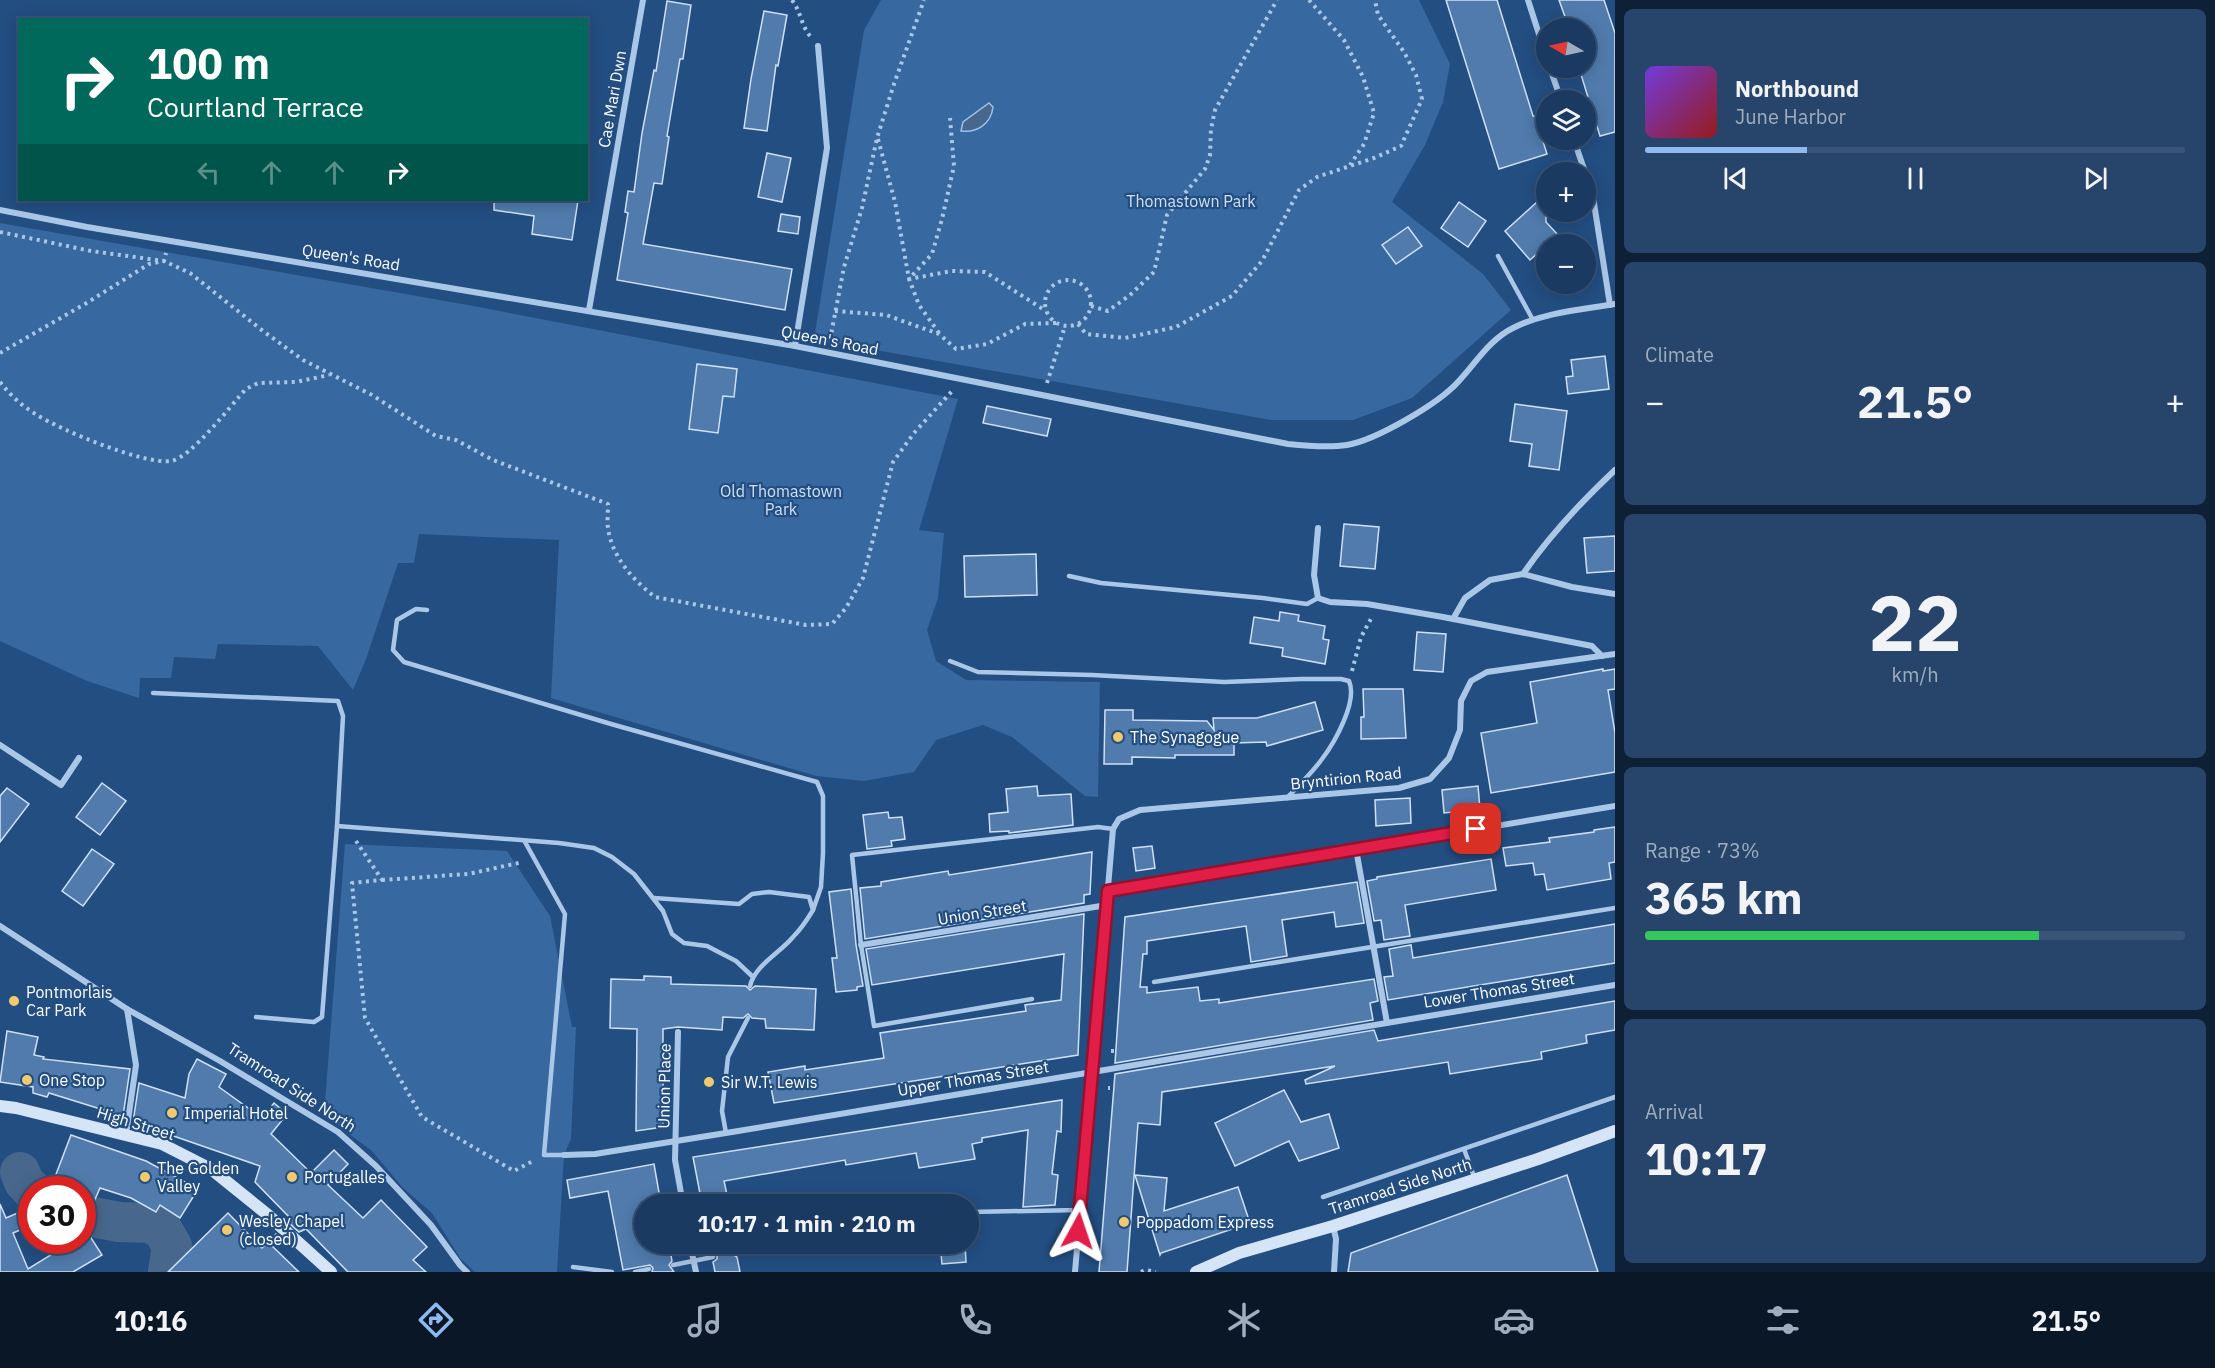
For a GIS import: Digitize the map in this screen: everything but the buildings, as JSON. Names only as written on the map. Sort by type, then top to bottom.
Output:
[{"type":"street","name":"Cae Mari Dwn","points":[[589,310],[644,0]]},
{"type":"street","points":[[1528,0],[1536,25]]},
{"type":"street","points":[[795,346],[827,148],[819,46]]},
{"type":"street","name":"Queen's Road","points":[[0,210],[169,241],[795,346],[1288,444],[1318,447],[1349,445],[1401,424],[1456,384],[1484,352],[1511,329],[1551,313],[1613,304]]},
{"type":"street","points":[[1596,213],[1613,304]]},
{"type":"street","points":[[1523,574],[1540,548],[1592,491],[1615,470]]},
{"type":"street","points":[[1318,528],[1314,575],[1318,597],[1330,602],[1379,606],[1592,646],[1602,656]]},
{"type":"street","points":[[1453,619],[1465,598],[1490,580],[1523,574],[1572,587],[1615,594]]},
{"type":"street","name":"Bryntirion Road","points":[[1113,829],[1119,819],[1140,810],[1399,788],[1430,779],[1449,758],[1460,730],[1461,701],[1471,681],[1487,672],[1615,654]]},
{"type":"street","points":[[0,745],[61,785],[79,758]]},
{"type":"street","points":[[1108,891],[1615,806]]},
{"type":"street","points":[[1075,1272],[1113,829]]},
{"type":"street","points":[[1356,849],[1387,1023]]},
{"type":"street","name":"Union Street","points":[[861,945],[1107,905]]},
{"type":"street","name":"Tramroad Side North","points":[[0,926],[127,1009],[220,1060],[338,1132],[376,1166],[431,1225],[467,1272]]},
{"type":"street","name":"Lower Thomas Street","points":[[1387,1023],[1615,985]]},
{"type":"street","points":[[126,1134],[136,1065],[127,1009]]},
{"type":"street","name":"Upper Thomas Street","points":[[564,1155],[595,1154],[726,1133],[1387,1023]]},
{"type":"street","name":"Union Place","points":[[678,1032],[675,1160],[681,1194]]},
{"type":"street","name":"High Street","points":[[0,1106],[162,1144],[211,1169],[268,1215],[331,1272]]},
{"type":"street","name":"Tramroad Side North","points":[[1196,1272],[1239,1253],[1332,1226],[1615,1131]]},
{"type":"street","points":[[1332,1226],[1336,1239],[1334,1272]]},
{"type":"street","points":[[692,1254],[696,1272]]},
{"type":"lane","points":[[1498,256],[1533,320]]},
{"type":"lane","points":[[1069,576],[1101,583],[1307,604],[1318,597]]},
{"type":"lane","points":[[427,610],[416,609],[397,620],[393,650],[404,662],[817,782],[823,796],[823,853],[820,887],[813,910],[792,939],[752,976],[750,986]]},
{"type":"lane","points":[[950,661],[978,672],[1224,682],[1321,679],[1349,681],[1352,687],[1350,704],[1339,732],[1322,759],[1287,798]]},
{"type":"lane","points":[[153,693],[338,702],[344,716],[322,1017],[314,1022],[256,1017]]},
{"type":"lane","points":[[337,826],[559,843],[594,848],[612,857],[634,874],[663,911],[672,934],[684,943],[706,946],[736,961],[752,976]]},
{"type":"lane","points":[[1032,999],[874,1026],[861,945],[852,855],[1098,827],[1113,829]]},
{"type":"lane","points":[[525,842],[565,914],[544,1155],[564,1155]]},
{"type":"lane","points":[[653,898],[739,904],[752,894],[769,892],[809,897],[813,910]]},
{"type":"lane","points":[[1154,982],[1615,908]]},
{"type":"lane","points":[[726,1133],[722,1112],[728,1058],[748,1018]]},
{"type":"lane","points":[[1323,1197],[1615,1097]]},
{"type":"lane","points":[[1464,1149],[1475,1179]]},
{"type":"lane","points":[[979,1212],[1080,1210]]},
{"type":"lane","points":[[673,1265],[713,1257]]},
{"type":"lane","points":[[573,1267],[612,1272]]},
{"type":"lane","points":[[635,1272],[649,1269]]},
{"type":"path","points":[[792,0],[800,11],[802,26],[819,46]]},
{"type":"path","points":[[828,353],[844,267],[862,208],[878,138],[894,84],[924,0]]},
{"type":"path","points":[[1091,306],[1108,311],[1130,295],[1154,272],[1167,215],[1205,170],[1210,155],[1211,129],[1215,110],[1276,0]]},
{"type":"path","points":[[1309,0],[1344,40],[1363,77],[1374,113],[1364,144],[1350,166]]},
{"type":"path","points":[[1078,324],[1086,334],[1125,338],[1176,327],[1232,296],[1262,261],[1299,190],[1317,177],[1401,146],[1422,99],[1416,75],[1404,52],[1378,15],[1375,0]]},
{"type":"path","points":[[909,279],[932,254],[942,219],[954,166],[950,118]]},
{"type":"path","points":[[878,138],[895,202],[909,279],[919,305],[939,334],[956,350],[987,344],[1025,324],[1056,323],[1065,326],[1078,324],[1085,320],[1091,306],[1091,298],[1083,285],[1077,281],[1061,280],[1049,289],[1046,296],[1046,311]]},
{"type":"path","points":[[0,232],[91,251],[164,261],[190,273],[303,360],[372,395],[436,436],[456,440],[493,460],[608,504],[608,528],[616,555],[640,585],[655,597],[806,625],[832,624],[846,608],[863,578],[893,462],[914,433],[952,393],[955,379]]},
{"type":"path","points":[[164,261],[169,241]]},
{"type":"path","points":[[0,353],[85,304],[148,264],[164,261]]},
{"type":"path","points":[[909,279],[952,271],[985,272],[1046,311],[1056,323]]},
{"type":"path","points":[[835,311],[886,315],[939,334]]},
{"type":"path","points":[[1043,396],[1065,326]]},
{"type":"path","points":[[0,382],[14,399],[39,416],[118,451],[171,461],[189,452],[246,389],[258,383],[296,382],[330,375]]},
{"type":"path","points":[[1349,681],[1361,637],[1379,606]]},
{"type":"path","points":[[347,826],[382,880]]},
{"type":"path","points":[[534,858],[468,874],[352,883],[365,1018],[422,1117],[514,1171],[544,1155]]},
{"type":"path","points":[[1141,1272],[1156,1272]]},
{"type":"green space","name":"Thomastown Park","points":[[881,0],[1419,0],[1450,64],[1443,102],[1425,145],[1392,202],[1483,274],[1511,310],[1412,398],[1353,420],[1271,420],[814,339],[864,30]]},
{"type":"green space","name":"Old Thomastown Park","points":[[0,223],[468,305],[958,399],[919,530],[944,533],[938,598],[927,630],[936,661],[966,680],[1100,682],[1098,797],[1085,796],[1012,737],[983,725],[936,740],[914,772],[864,781],[816,776],[551,698],[559,540],[419,534],[414,563],[398,563],[366,659],[353,690],[318,646],[218,644],[215,659],[174,657],[171,678],[140,678],[139,698],[87,681],[0,641]]},
{"type":"green space","points":[[345,844],[507,851],[550,916],[572,1027],[576,1027],[571,1139],[564,1155],[557,1272],[475,1272],[460,1258],[432,1213],[403,1188],[372,1151],[324,1115]]},
{"type":"shaded area","points":[[989,103],[993,107],[986,123],[978,129],[961,131],[963,122]]},
{"type":"waterway","points":[[20,1172],[22,1176]]},
{"type":"waterway","points":[[96,1218],[119,1222],[149,1223],[162,1229],[172,1246],[168,1272]]},
{"type":"place","name":"The Synagogue","points":[[1118,737]]},
{"type":"place","name":"Pontmorlais Car Park","points":[[14,1001]]},
{"type":"place","name":"One Stop","points":[[27,1080]]},
{"type":"place","name":"Sir W.T. Lewis","points":[[709,1082]]},
{"type":"place","name":"Imperial Hotel","points":[[172,1113]]},
{"type":"place","name":"The Golden Valley","points":[[145,1177]]},
{"type":"place","name":"Portugalles","points":[[292,1177]]},
{"type":"place","name":"Poppadom Express","points":[[1124,1222]]},
{"type":"place","name":"Wesley Chapel (closed)","points":[[227,1230]]},
{"type":"route","points":[[1078,1231],[1108,891],[1476,829]]}]
